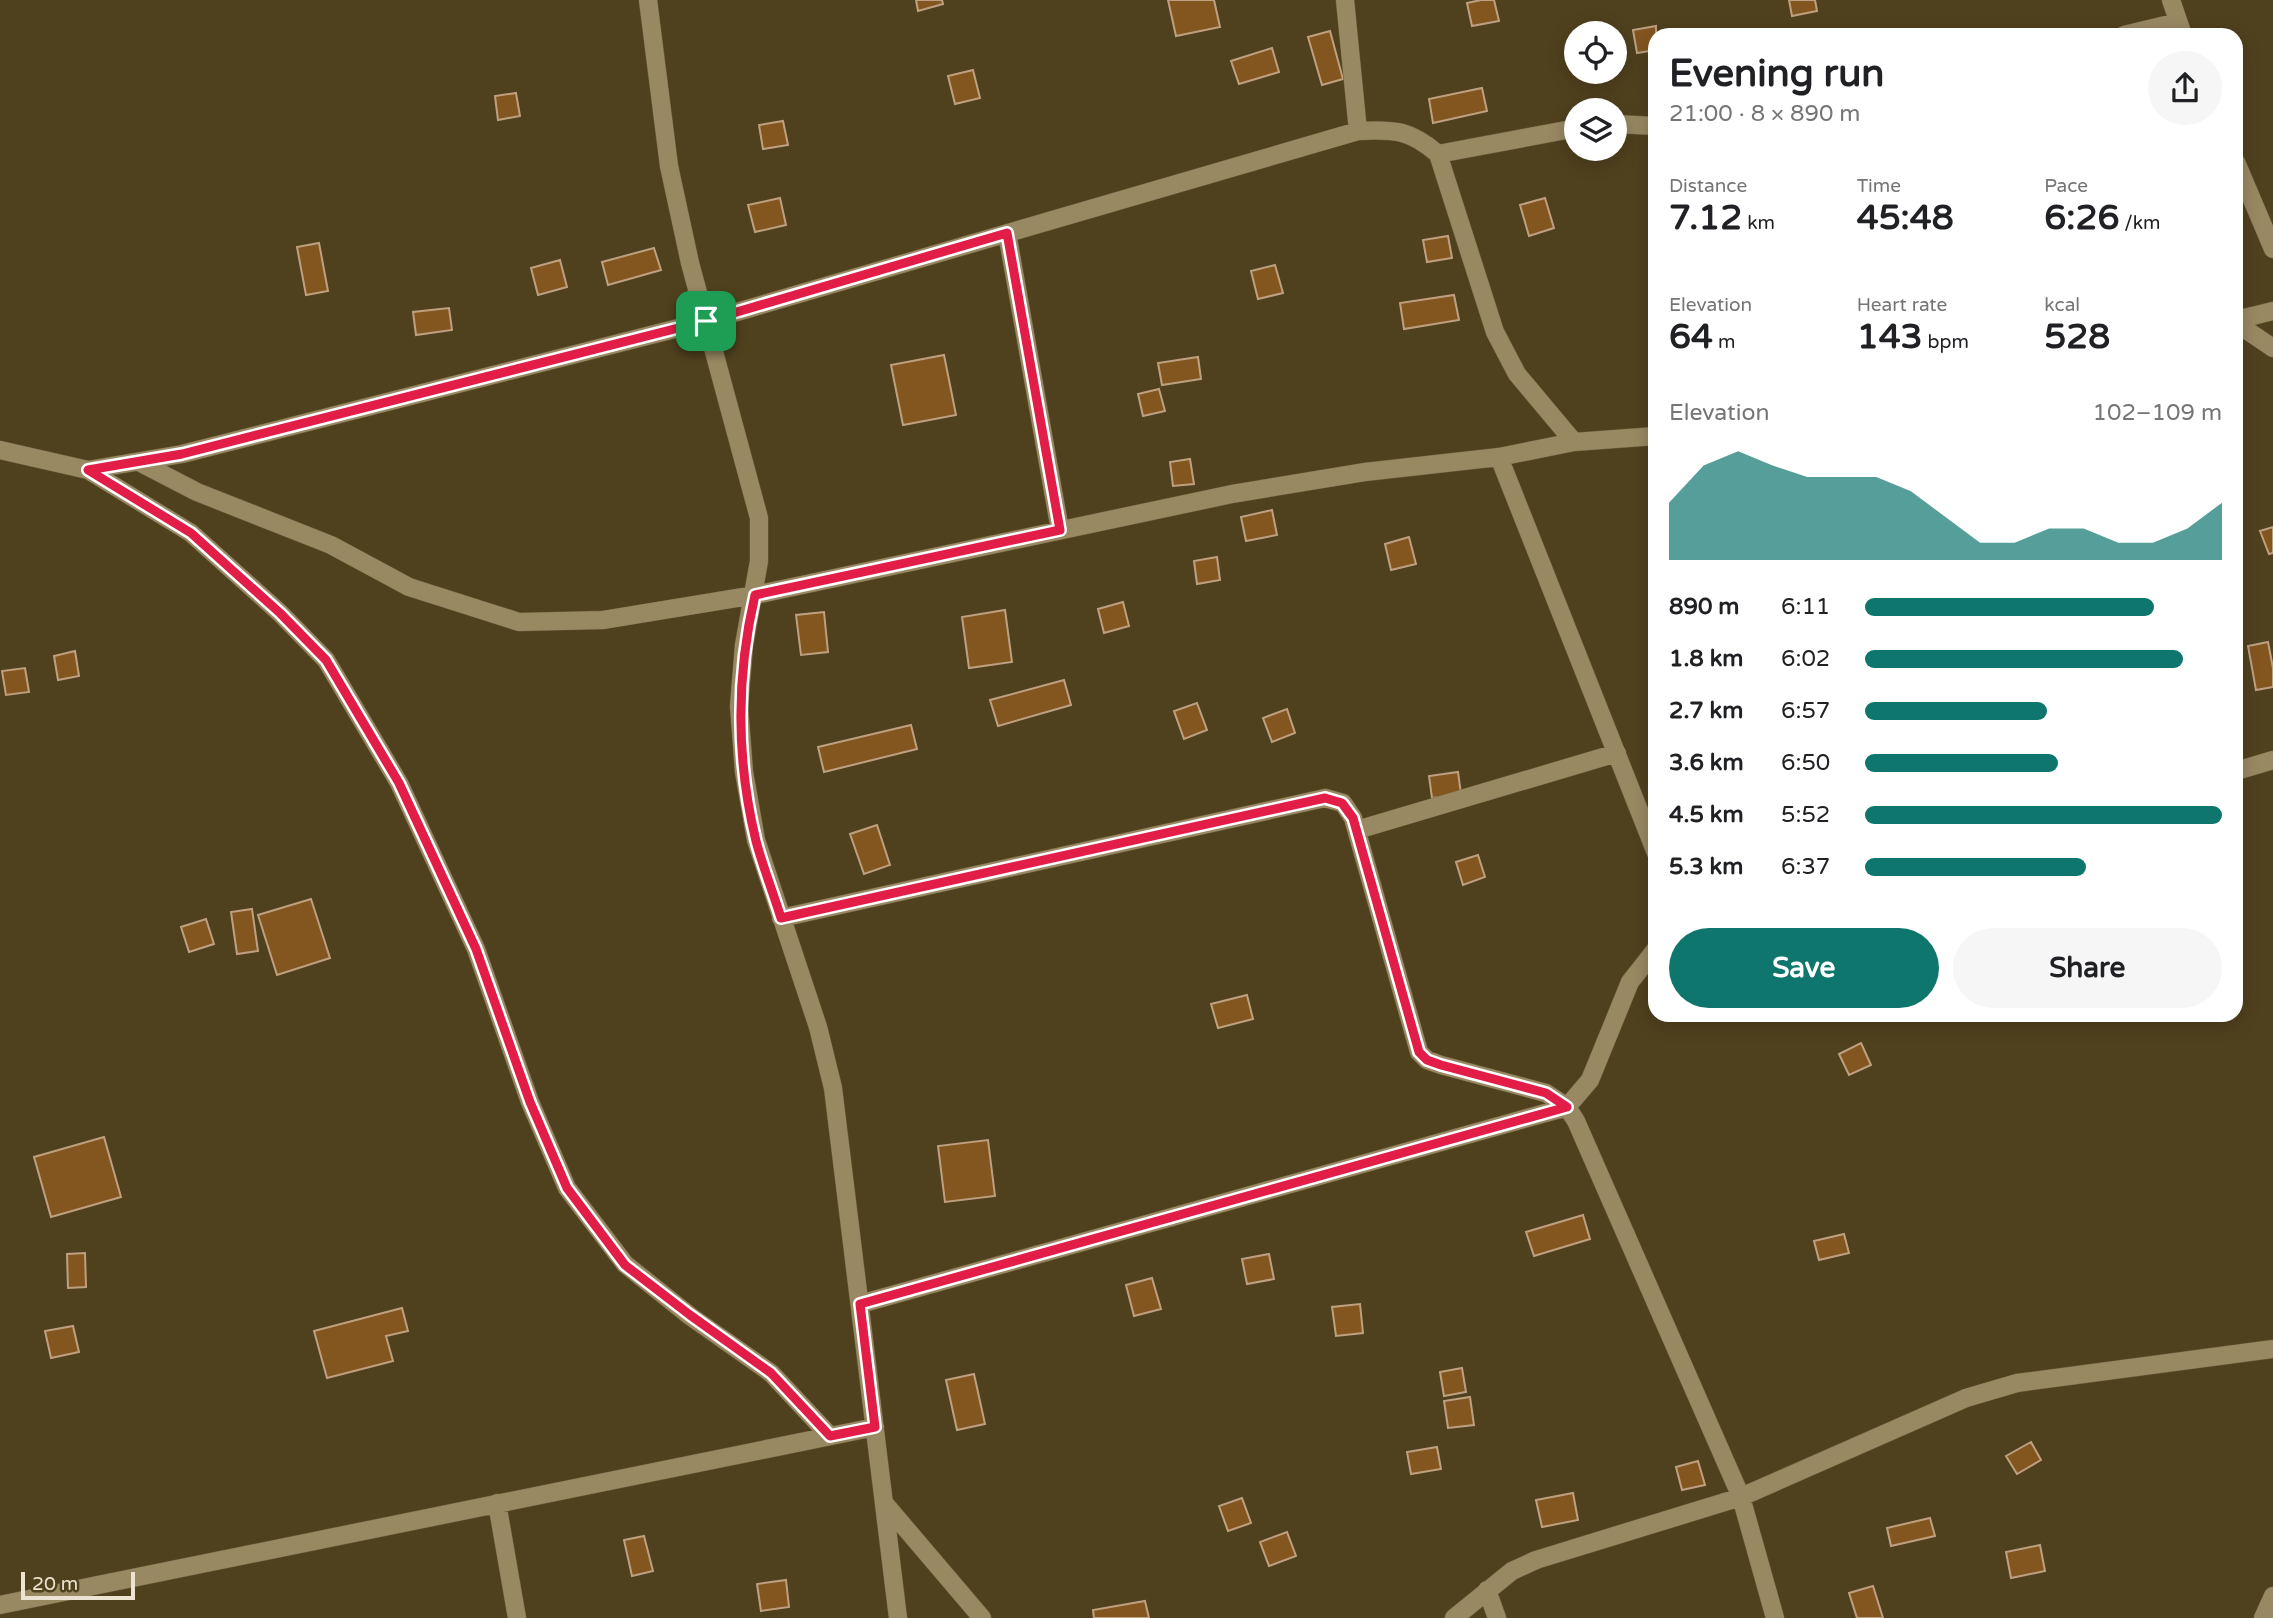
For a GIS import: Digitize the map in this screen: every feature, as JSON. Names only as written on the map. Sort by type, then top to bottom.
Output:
[{"type":"street","points":[[648,0],[669,166],[706,321],[759,519],[759,561],[744,645],[739,706],[744,772],[756,840],[818,1027],[833,1088],[898,1618]]},
{"type":"street","points":[[1345,0],[1358,131]]},
{"type":"street","points":[[2171,0],[2180,28]]},
{"type":"street","points":[[1627,125],[1648,126]]},
{"type":"street","points":[[88,470],[139,462],[706,321],[1358,131],[1394,129],[1419,138],[1438,154],[1495,332],[1517,374],[1574,442]]},
{"type":"street","points":[[1438,154],[1564,130]]},
{"type":"street","points":[[2243,178],[2273,249]]},
{"type":"street","points":[[1007,233],[1060,530]]},
{"type":"street","points":[[2243,319],[2273,311]]},
{"type":"street","points":[[2243,326],[2273,348]]},
{"type":"street","points":[[139,462],[197,492],[331,545],[409,587],[519,622],[603,620],[755,595],[1232,494],[1365,472],[1499,457],[1574,442],[1648,437]]},
{"type":"street","points":[[1,449],[88,470],[191,533],[280,613],[326,660],[399,783],[471,937],[530,1102],[567,1188],[625,1265],[771,1373],[830,1436]]},
{"type":"street","points":[[1499,457],[1648,832]]},
{"type":"street","points":[[1357,830],[1617,753]]},
{"type":"street","points":[[2243,769],[2273,760]]},
{"type":"street","points":[[781,918],[1325,798],[1342,803],[1353,818],[1357,830],[1419,1052],[1427,1060],[1441,1065],[1546,1093],[1567,1107],[1576,1121],[1741,1497],[1774,1618]]},
{"type":"street","points":[[860,1304],[1567,1107],[1590,1080],[1630,982],[1648,959]]},
{"type":"street","points":[[1454,1618],[1512,1571],[1536,1560],[1741,1497],[1966,1398],[2017,1383],[2273,1349]]},
{"type":"street","points":[[0,1605],[875,1427]]},
{"type":"street","points":[[497,1503],[517,1618]]},
{"type":"street","points":[[885,1504],[982,1618]]},
{"type":"street","points":[[1487,1590],[1496,1618]]},
{"type":"street","points":[[2263,1618],[2273,1596]]},
{"type":"building","points":[[916,0],[942,0],[943,4],[918,11]]},
{"type":"building","points":[[1168,0],[1214,0],[1220,27],[1176,36]]},
{"type":"building","points":[[1494,0],[1499,21],[1472,26],[1467,3]]},
{"type":"building","points":[[1789,0],[1815,0],[1817,11],[1792,16]]},
{"type":"building","points":[[1656,26],[1648,28],[1648,51],[1637,53],[1633,30]]},
{"type":"building","points":[[1330,31],[1343,79],[1322,85],[1308,37]]},
{"type":"building","points":[[1272,48],[1279,72],[1239,84],[1231,61]]},
{"type":"building","points":[[973,70],[980,98],[955,104],[948,76]]},
{"type":"building","points":[[1482,88],[1487,111],[1433,123],[1429,99]]},
{"type":"building","points":[[516,93],[520,116],[498,120],[495,96]]},
{"type":"building","points":[[783,121],[788,145],[763,149],[759,125]]},
{"type":"building","points":[[780,198],[786,225],[755,232],[748,205]]},
{"type":"building","points":[[1545,198],[1554,228],[1529,236],[1520,205]]},
{"type":"building","points":[[1448,236],[1452,258],[1427,262],[1423,240]]},
{"type":"building","points":[[319,243],[328,291],[306,295],[297,247]]},
{"type":"building","points":[[654,248],[661,270],[608,285],[602,262]]},
{"type":"building","points":[[560,260],[567,287],[538,295],[531,268]]},
{"type":"building","points":[[1275,265],[1283,293],[1258,299],[1251,271]]},
{"type":"building","points":[[1454,295],[1459,320],[1404,329],[1400,303]]},
{"type":"building","points":[[449,308],[452,330],[416,335],[413,312]]},
{"type":"building","points":[[944,355],[956,415],[903,425],[891,365]]},
{"type":"building","points":[[1198,357],[1201,379],[1162,385],[1158,363]]},
{"type":"building","points":[[1159,389],[1165,411],[1143,416],[1138,394]]},
{"type":"building","points":[[1190,459],[1194,484],[1173,486],[1170,462]]},
{"type":"building","points":[[1272,510],[1277,535],[1246,541],[1241,517]]},
{"type":"building","points":[[2273,527],[2273,553],[2269,554],[2260,531]]},
{"type":"building","points":[[1409,537],[1416,564],[1391,570],[1385,544]]},
{"type":"building","points":[[1217,557],[1220,580],[1197,584],[1194,561]]},
{"type":"building","points":[[1123,602],[1129,626],[1104,633],[1098,609]]},
{"type":"building","points":[[1005,610],[1012,662],[969,668],[962,617]]},
{"type":"building","points":[[824,612],[828,652],[801,655],[796,615]]},
{"type":"building","points":[[2268,642],[2273,687],[2256,690],[2248,646]]},
{"type":"building","points":[[75,651],[79,676],[58,680],[54,656]]},
{"type":"building","points":[[25,668],[29,692],[6,695],[2,671]]},
{"type":"building","points":[[1064,680],[1071,705],[998,726],[990,700]]},
{"type":"building","points":[[1197,703],[1207,730],[1184,739],[1174,711]]},
{"type":"building","points":[[1287,709],[1295,733],[1272,742],[1263,718]]},
{"type":"building","points":[[911,725],[917,749],[824,772],[818,747]]},
{"type":"building","points":[[1458,772],[1461,794],[1432,798],[1429,776]]},
{"type":"building","points":[[877,825],[890,865],[864,874],[850,834]]},
{"type":"building","points":[[1478,855],[1485,877],[1463,885],[1456,862]]},
{"type":"building","points":[[311,899],[330,958],[277,975],[258,915]]},
{"type":"building","points":[[252,909],[258,951],[237,954],[231,912]]},
{"type":"building","points":[[206,919],[214,944],[189,952],[181,927]]},
{"type":"building","points":[[1247,995],[1253,1019],[1218,1028],[1211,1004]]},
{"type":"building","points":[[1861,1043],[1871,1065],[1849,1075],[1839,1054]]},
{"type":"building","points":[[104,1137],[121,1197],[51,1217],[34,1157]]},
{"type":"building","points":[[988,1140],[995,1196],[945,1202],[938,1146]]},
{"type":"building","points":[[1583,1215],[1590,1239],[1534,1256],[1526,1232]]},
{"type":"building","points":[[1844,1234],[1849,1253],[1819,1260],[1814,1241]]},
{"type":"building","points":[[85,1253],[86,1287],[68,1288],[67,1254]]},
{"type":"building","points":[[1269,1254],[1274,1279],[1247,1284],[1242,1259]]},
{"type":"building","points":[[1152,1278],[1161,1309],[1134,1316],[1126,1285]]},
{"type":"building","points":[[1360,1304],[1363,1333],[1336,1336],[1332,1307]]},
{"type":"building","points":[[402,1308],[408,1331],[386,1336],[393,1361],[327,1378],[314,1331]]},
{"type":"building","points":[[73,1326],[79,1352],[51,1358],[45,1331]]},
{"type":"building","points":[[1462,1368],[1466,1392],[1444,1396],[1440,1372]]},
{"type":"building","points":[[974,1374],[985,1424],[957,1430],[946,1380]]},
{"type":"building","points":[[1470,1397],[1474,1425],[1448,1428],[1444,1401]]},
{"type":"building","points":[[2031,1442],[2041,1460],[2017,1474],[2006,1456]]},
{"type":"building","points":[[1437,1447],[1441,1469],[1411,1474],[1407,1452]]},
{"type":"building","points":[[1698,1461],[1705,1485],[1682,1490],[1676,1467]]},
{"type":"building","points":[[1573,1493],[1578,1520],[1542,1527],[1536,1500]]},
{"type":"building","points":[[1242,1498],[1251,1523],[1228,1531],[1219,1506]]},
{"type":"building","points":[[1930,1518],[1935,1536],[1891,1546],[1887,1528]]},
{"type":"building","points":[[1287,1532],[1296,1556],[1269,1566],[1260,1542]]},
{"type":"building","points":[[644,1536],[653,1571],[632,1576],[624,1540]]},
{"type":"building","points":[[2040,1545],[2045,1571],[2011,1578],[2006,1552]]},
{"type":"building","points":[[786,1580],[789,1607],[761,1611],[757,1584]]},
{"type":"building","points":[[1873,1586],[1883,1618],[1857,1618],[1849,1593]]},
{"type":"building","points":[[1145,1601],[1149,1618],[1094,1618],[1093,1610]]},
{"type":"route","points":[[1007,233],[1060,530],[755,595],[744,645],[739,706],[744,772],[756,840],[781,918],[1325,798],[1342,803],[1353,818],[1419,1052],[1427,1060],[1441,1065],[1546,1093],[1567,1107],[860,1304],[875,1427],[830,1436],[771,1373],[625,1265],[567,1188],[530,1102],[476,949],[399,783],[326,660],[280,613],[191,533],[88,470],[182,454],[706,321],[1007,233]]}]
